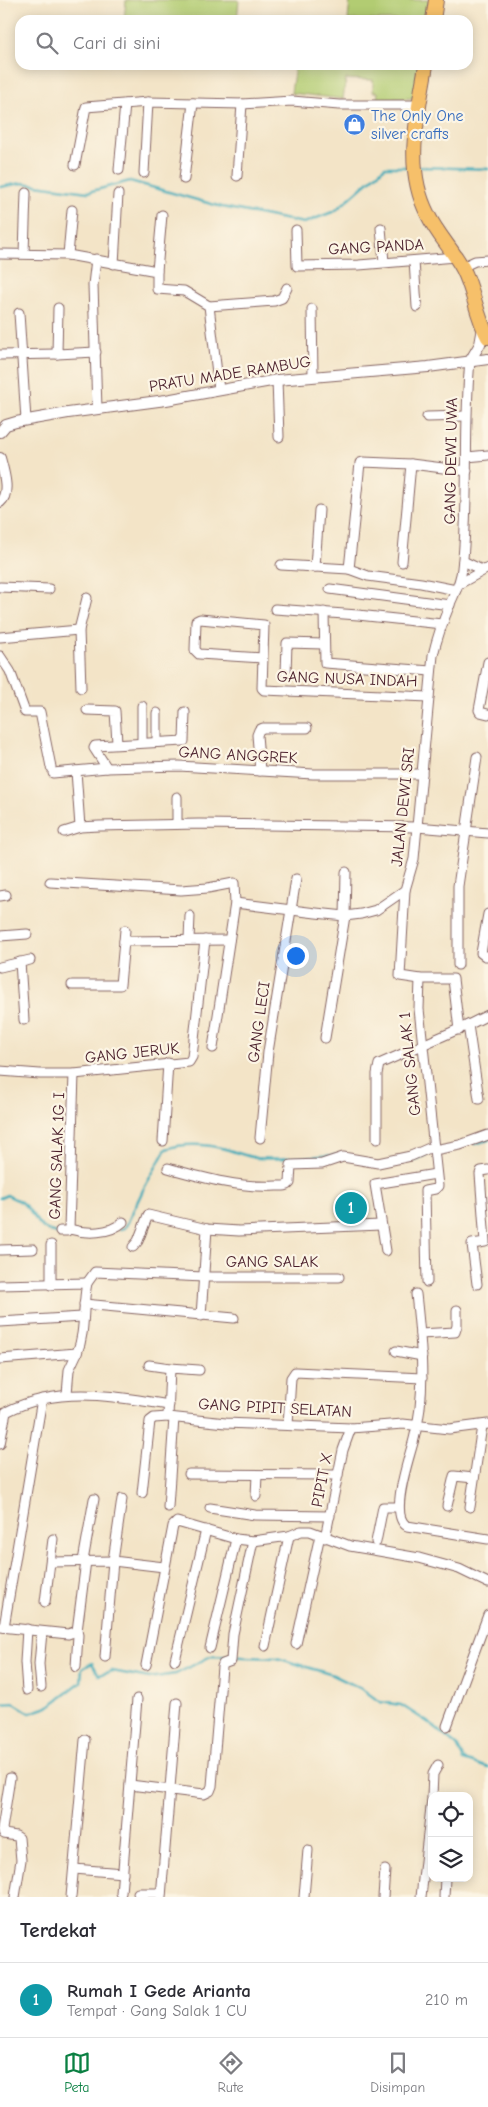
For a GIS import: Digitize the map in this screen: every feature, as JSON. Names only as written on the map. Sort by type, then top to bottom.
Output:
[{"type":"highway","points":[[434,15],[436,0]]},
{"type":"highway","points":[[425,70],[414,142],[416,185],[428,216],[459,262],[472,291],[486,332]]},
{"type":"street","points":[[75,165],[86,107],[148,102],[242,104],[292,101],[339,105],[419,105]]},
{"type":"street","points":[[144,173],[148,102]]},
{"type":"street","points":[[184,179],[192,103]]},
{"type":"street","points":[[119,170],[125,104]]},
{"type":"street","points":[[237,176],[242,104]]},
{"type":"street","points":[[24,253],[26,193]]},
{"type":"street","points":[[114,264],[118,194]]},
{"type":"street","points":[[68,255],[72,210]]},
{"type":"street","points":[[162,215],[157,289],[184,291],[209,306],[274,301],[282,298],[287,288]]},
{"type":"street","points":[[380,228],[384,262]]},
{"type":"street","name":"GANG PANDA","points":[[296,230],[297,266],[488,260]]},
{"type":"street","points":[[0,254],[68,255],[157,271]]},
{"type":"street","points":[[96,259],[93,286],[97,409]]},
{"type":"street","points":[[414,261],[417,307]]},
{"type":"street","points":[[209,306],[219,390]]},
{"type":"street","points":[[57,354],[58,308]]},
{"type":"street","points":[[312,309],[313,376]]},
{"type":"street","points":[[19,313],[26,420]]},
{"type":"street","points":[[470,362],[486,332]]},
{"type":"street","points":[[0,355],[96,352]]},
{"type":"street","name":"PRATU MADE RAMBUG","points":[[0,430],[10,424],[26,420],[166,400],[277,380],[428,367],[488,359]]},
{"type":"street","name":"GANG DEWI UWA","points":[[458,588],[463,562],[467,471],[466,416],[470,362]]},
{"type":"street","points":[[277,380],[279,438]]},
{"type":"street","points":[[427,417],[466,416]]},
{"type":"street","points":[[467,457],[488,455]]},
{"type":"street","points":[[0,458],[5,491],[0,502]]},
{"type":"street","points":[[349,569],[360,463],[411,464],[467,471]]},
{"type":"street","points":[[402,562],[411,464]]},
{"type":"street","points":[[315,567],[319,510]]},
{"type":"street","points":[[463,562],[485,569]]},
{"type":"street","points":[[281,565],[349,569],[368,576],[458,588],[485,569]]},
{"type":"street","points":[[0,587],[49,590]]},
{"type":"street","name":"JALAN DEWI SRI","points":[[235,902],[344,916],[376,910],[405,890],[412,871],[435,646],[442,624],[458,588]]},
{"type":"street","points":[[330,589],[450,605]]},
{"type":"street","points":[[81,688],[79,630],[87,598]]},
{"type":"street","points":[[275,609],[442,624]]},
{"type":"street","points":[[324,612],[323,644],[324,661],[326,664],[431,671]]},
{"type":"street","points":[[200,619],[264,624],[263,658],[199,654],[195,650],[196,621],[200,619]]},
{"type":"street","points":[[0,637],[79,630]]},
{"type":"street","points":[[286,674],[287,643],[323,644]]},
{"type":"street","name":"GANG ANGGREK","points":[[0,656],[10,671],[25,712],[40,712],[52,770],[76,771],[179,766],[260,771],[422,774]]},
{"type":"street","name":"GANG NUSA INDAH","points":[[263,658],[263,689],[429,697]]},
{"type":"street","points":[[488,662],[479,710],[488,714]]},
{"type":"street","points":[[142,706],[142,742]]},
{"type":"street","points":[[87,710],[115,712],[117,743]]},
{"type":"street","points":[[108,768],[94,747],[117,743],[184,741],[186,712]]},
{"type":"street","points":[[157,742],[158,713]]},
{"type":"street","points":[[260,771],[257,735],[259,730],[263,728],[307,728]]},
{"type":"street","points":[[458,965],[458,886],[477,757]]},
{"type":"street","points":[[76,771],[80,827]]},
{"type":"street","points":[[177,797],[177,824]]},
{"type":"street","points":[[64,832],[80,827],[177,824],[417,827],[488,833]]},
{"type":"street","points":[[325,1038],[344,916],[346,872]]},
{"type":"street","name":"GANG LECI","points":[[260,1138],[268,1052],[296,879]]},
{"type":"street","points":[[50,882],[181,890],[208,888],[232,882],[236,886],[213,1048]]},
{"type":"street","points":[[405,890],[400,976],[420,979],[454,980],[459,1030]]},
{"type":"street","points":[[488,914],[481,953],[484,956],[488,956]]},
{"type":"street","points":[[188,940],[190,916]]},
{"type":"street","points":[[72,985],[120,985],[124,930]]},
{"type":"street","points":[[0,936],[27,934]]},
{"type":"street","name":"GANG JERUK","points":[[0,1071],[74,1074],[186,1063],[191,1060],[205,940]]},
{"type":"street","points":[[124,941],[229,940]]},
{"type":"street","points":[[0,968],[25,961],[24,1020]]},
{"type":"street","name":"GANG SALAK 1","points":[[420,979],[419,1009],[422,1046],[436,1174]]},
{"type":"street","points":[[377,1139],[378,1066],[381,1062],[459,1030],[488,1015]]},
{"type":"street","points":[[468,1025],[479,1099]]},
{"type":"street","points":[[163,1141],[165,1084],[168,1064]]},
{"type":"street","name":"GANG SALAK 1G I","points":[[60,1231],[70,1229],[74,1074]]},
{"type":"street","points":[[168,1168],[230,1184],[263,1187],[287,1186],[290,1183],[291,1165],[322,1164],[343,1157],[378,1163],[411,1156],[434,1148],[460,1145],[488,1135]]},
{"type":"street","points":[[477,1284],[472,1244],[485,1242],[480,1174],[488,1170]]},
{"type":"street","points":[[386,1251],[374,1185],[436,1174],[437,1188],[424,1191],[427,1282]]},
{"type":"street","points":[[133,1247],[138,1241],[148,1215],[207,1229],[239,1231],[381,1225]]},
{"type":"street","points":[[70,1229],[96,1232],[116,1228],[123,1222]]},
{"type":"street","points":[[201,1316],[207,1229]]},
{"type":"street","points":[[51,1285],[52,1245]]},
{"type":"street","points":[[0,1250],[33,1250]]},
{"type":"street","name":"GANG SALAK","points":[[87,1284],[95,1272],[204,1277],[339,1277]]},
{"type":"street","points":[[0,1285],[87,1284],[82,1317],[82,1338],[69,1370],[66,1394]]},
{"type":"street","points":[[416,1294],[422,1356],[422,1378],[418,1426],[405,1474],[399,1506],[401,1522],[407,1526],[488,1539]]},
{"type":"street","points":[[84,1304],[146,1308],[201,1316],[234,1318]]},
{"type":"street","points":[[420,1334],[455,1332],[457,1310]]},
{"type":"street","points":[[0,1322],[82,1317]]},
{"type":"street","points":[[396,1350],[422,1356]]},
{"type":"street","points":[[0,1359],[77,1353]]},
{"type":"street","name":"GANG PIPIT SELATAN","points":[[149,1365],[198,1370]]},
{"type":"street","points":[[168,1507],[171,1417],[168,1405],[170,1368]]},
{"type":"street","points":[[288,1425],[291,1378],[295,1372],[422,1378]]},
{"type":"street","points":[[0,1444],[4,1415],[8,1411],[42,1399],[66,1394],[96,1395],[168,1405]]},
{"type":"street","points":[[42,1399],[2,1627],[68,1634],[77,1631]]},
{"type":"street","points":[[142,1492],[150,1421],[154,1418],[171,1417]]},
{"type":"street","name":"GANG PIPIT SELATAN","points":[[171,1417],[226,1423],[351,1428],[391,1424],[449,1429],[485,1425]]},
{"type":"street","points":[[470,1507],[485,1425]]},
{"type":"street","name":"PIPIT X","points":[[296,1644],[322,1536],[330,1516],[343,1450],[351,1428]]},
{"type":"street","points":[[188,1474],[338,1475]]},
{"type":"street","points":[[256,1496],[257,1475]]},
{"type":"street","points":[[446,1506],[454,1476],[474,1478]]},
{"type":"street","points":[[76,1667],[77,1631],[84,1561],[94,1499]]},
{"type":"street","points":[[105,1657],[113,1561],[122,1499]]},
{"type":"street","points":[[376,1542],[383,1507],[399,1506]]},
{"type":"street","points":[[210,1508],[255,1515],[330,1516]]},
{"type":"street","points":[[146,1665],[164,1567],[174,1523],[177,1522],[236,1539],[253,1541],[289,1536],[304,1530],[350,1546],[419,1558],[459,1569],[488,1583]]},
{"type":"street","points":[[175,1660],[206,1530]]},
{"type":"street","points":[[265,1646],[289,1536]]},
{"type":"street","points":[[45,1602],[54,1539]]},
{"type":"street","points":[[210,1648],[236,1539]]},
{"type":"street","points":[[130,1785],[204,1794],[210,1791],[212,1786],[222,1666],[231,1662],[233,1634],[253,1541]]},
{"type":"street","points":[[51,1562],[113,1561],[164,1567]]},
{"type":"street","points":[[446,1726],[488,1615]]},
{"type":"street","points":[[27,1630],[25,1662],[27,1690]]},
{"type":"street","points":[[41,1687],[39,1664],[42,1632]]},
{"type":"street","points":[[121,1892],[137,1698]]},
{"type":"street","points":[[138,1893],[161,1895],[177,1703]]},
{"type":"street","points":[[71,1897],[85,1740]]},
{"type":"street","points":[[432,1792],[433,1774],[438,1765]]},
{"type":"street","points":[[10,1778],[2,1832],[19,1838],[21,1860],[16,1897]]},
{"type":"street","points":[[421,1897],[428,1833]]},
{"type":"street","points":[[304,1897],[308,1850]]},
{"type":"street","points":[[74,1869],[123,1873]]},
{"type":"street","points":[[383,1897],[385,1870]]},
{"type":"street","points":[[444,1897],[445,1882]]},
{"type":"green space","points":[[126,0],[239,0],[238,15],[124,15]]},
{"type":"green space","points":[[350,0],[429,0],[427,15],[348,15]]},
{"type":"green space","points":[[294,70],[419,70],[415,98],[377,100],[378,92],[373,92],[373,80],[346,79],[343,99],[291,93]]},
{"type":"waterway","points":[[0,187],[22,183],[88,192],[130,181],[222,207],[304,223],[335,211],[385,167],[409,167]]},
{"type":"waterway","points":[[420,167],[488,169]]},
{"type":"waterway","points":[[475,1144],[488,1140]]},
{"type":"waterway","points":[[120,1229],[125,1228],[143,1190],[166,1149],[183,1145],[202,1145],[257,1158],[338,1155]]},
{"type":"waterway","points":[[391,1164],[416,1160],[432,1152]]},
{"type":"waterway","points":[[0,1198],[7,1195],[20,1202],[27,1207],[40,1225],[57,1233]]},
{"type":"waterway","points":[[0,1704],[14,1703],[30,1713],[48,1707],[81,1682],[82,1669],[92,1663],[99,1675],[112,1671],[149,1678],[176,1674],[211,1656],[277,1658],[333,1675],[362,1689],[380,1702],[401,1705],[429,1723],[457,1746],[464,1760],[488,1768]]},
{"type":"place","name":"The Only One silver crafts","points":[[355,125]]},
{"type":"place","name":"Rumah I Gede Arianta","points":[[351,1208]]}]
